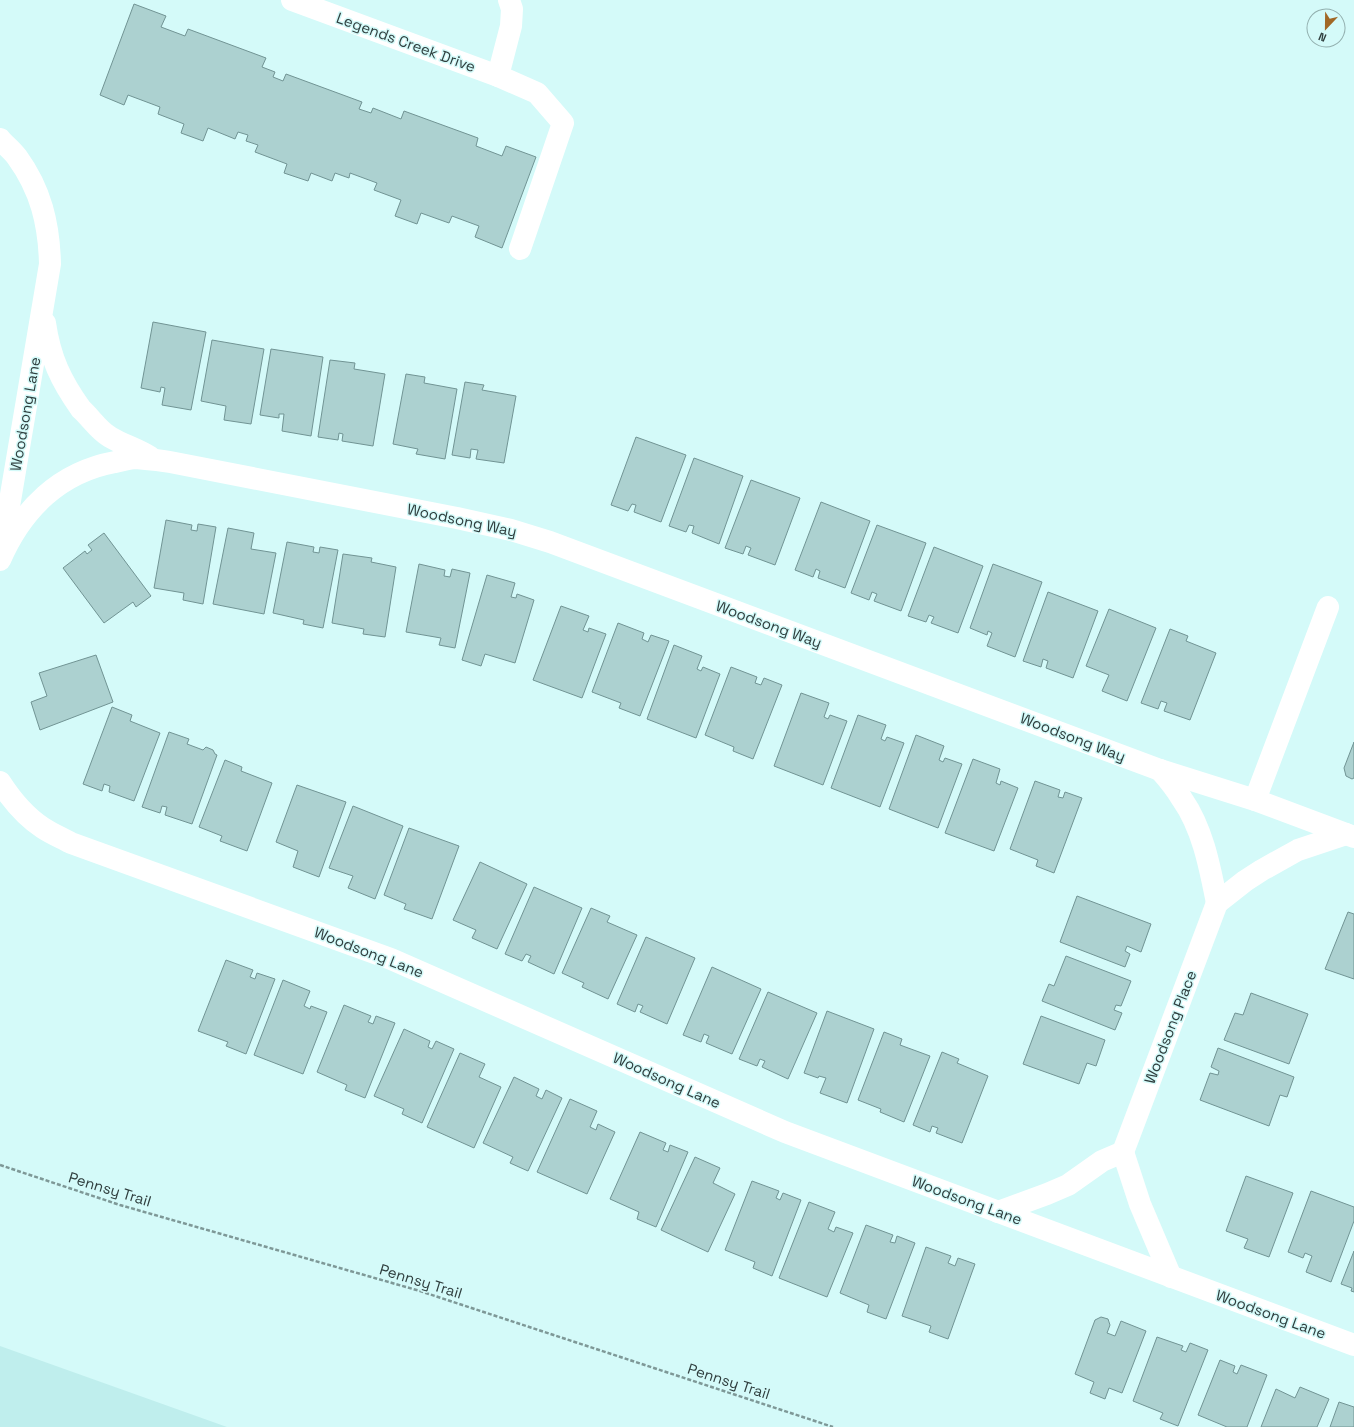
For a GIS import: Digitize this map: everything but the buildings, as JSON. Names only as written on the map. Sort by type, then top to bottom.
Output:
[{"type":"street","name":"Legends Creek Drive","points":[[292,0],[498,76],[537,93],[563,123],[520,249]]},
{"type":"street","points":[[498,76],[511,26],[512,9],[509,0]]},
{"type":"street","name":"Woodsong Way","points":[[0,139],[17,157],[32,181],[40,199],[50,246],[50,264],[44,302],[50,349],[58,374],[80,409],[86,414],[89,420],[110,437],[122,444],[162,461],[457,518],[511,530],[550,542],[1160,770],[1255,800],[1350,835]]},
{"type":"street","name":"Woodsong Lane","points":[[0,559],[44,302]]},
{"type":"street","name":"Woodsong Lane","points":[[0,559],[24,516],[58,485],[83,471],[102,464],[135,458],[162,461]]},
{"type":"street","points":[[1255,800],[1328,607]]},
{"type":"street","points":[[1160,770],[1183,800],[1201,836],[1212,875],[1217,903],[1245,881],[1298,850],[1350,835]]},
{"type":"street","name":"Woodsong Lane","points":[[0,782],[18,806],[42,827],[71,843],[391,959],[785,1132],[1354,1345]]},
{"type":"street","name":"Woodsong Place","points":[[1123,1152],[1217,903]]},
{"type":"street","points":[[998,1212],[1047,1194],[1068,1184],[1102,1161],[1123,1152],[1140,1204],[1171,1277]]},
{"type":"path","name":"Pennsy Trail","points":[[0,1165],[120,1205],[420,1291],[833,1427]]},
{"type":"shaded area","points":[[0,1346],[227,1427],[0,1427]]}]
